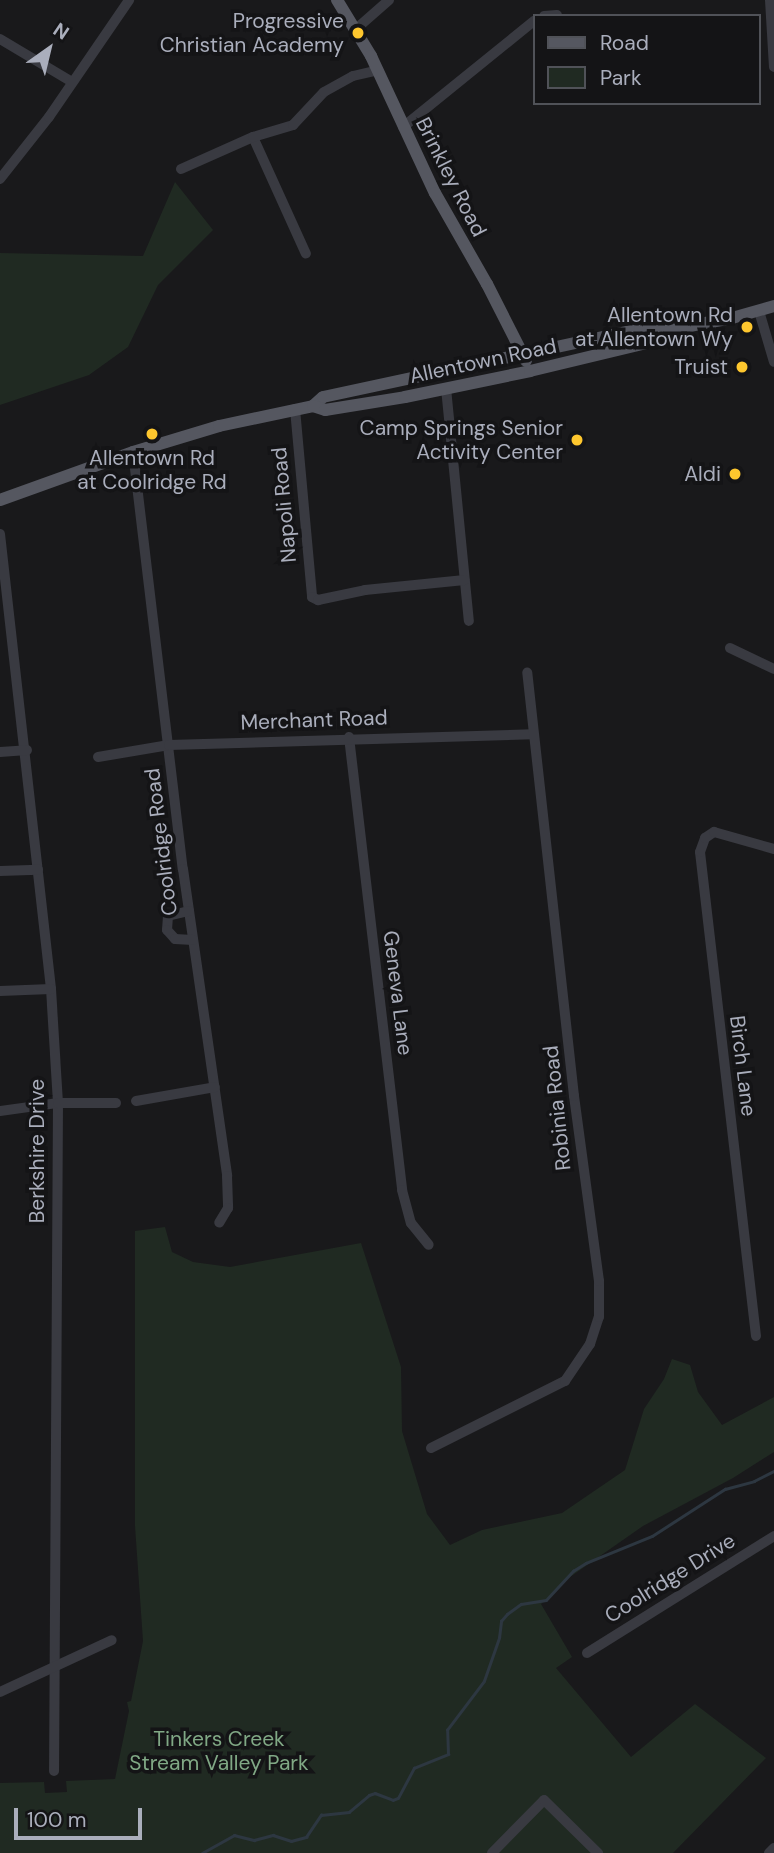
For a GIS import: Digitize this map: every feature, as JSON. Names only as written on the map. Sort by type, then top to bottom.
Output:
[{"type":"main road","name":"Brinkley Road","points":[[337,0],[378,70],[435,193],[524,355],[530,371]]},
{"type":"main road","name":"Allentown Road","points":[[313,406],[323,397],[640,329],[655,332],[774,306]]},
{"type":"main road","name":"Allentown Road","points":[[0,500],[133,452],[219,426],[295,409],[313,406],[325,410],[530,371],[647,342],[655,332]]},
{"type":"street","points":[[0,179],[36,135],[129,0]]},
{"type":"street","points":[[356,29],[388,0]]},
{"type":"street","points":[[770,0],[774,67]]},
{"type":"street","points":[[403,127],[532,23]]},
{"type":"street","points":[[0,39],[72,82]]},
{"type":"street","points":[[181,169],[253,137],[293,125],[324,92],[352,76],[378,70]]},
{"type":"street","points":[[253,137],[306,254]]},
{"type":"street","points":[[759,311],[774,362]]},
{"type":"street","points":[[446,388],[469,621]]},
{"type":"street","name":"Napoli Road","points":[[295,409],[312,597],[318,600],[365,590],[465,580]]},
{"type":"street","name":"Coolridge Road","points":[[133,452],[228,1203],[227,1213],[219,1223]]},
{"type":"street","name":"Berkshire Drive","points":[[0,534],[27,750],[51,989],[58,1103],[57,1667],[54,1771]]},
{"type":"street","points":[[0,640],[13,638]]},
{"type":"street","points":[[730,648],[774,669]]},
{"type":"street","name":"Robinia Road","points":[[431,1448],[558,1387],[576,1368],[590,1344],[599,1317],[599,1281],[574,1096],[527,673]]},
{"type":"street","name":"Merchant Road","points":[[97,757],[169,745],[349,737],[532,734]]},
{"type":"street","name":"Geneva Lane","points":[[349,737],[402,1190],[411,1223],[429,1245]]},
{"type":"street","points":[[0,752],[27,750]]},
{"type":"street","name":"Birch Lane","points":[[756,1336],[700,864],[701,845],[709,835],[719,832],[774,849]]},
{"type":"street","points":[[0,871],[38,870]]},
{"type":"street","points":[[189,911],[168,916],[167,930],[175,939],[193,940]]},
{"type":"street","points":[[0,991],[51,989]]},
{"type":"street","points":[[136,1101],[215,1087]]},
{"type":"street","points":[[0,1111],[58,1103],[116,1104]]},
{"type":"street","name":"Coolridge Drive","points":[[587,1653],[774,1536]]},
{"type":"street","points":[[0,1692],[112,1640]]},
{"type":"street","points":[[492,1853],[544,1800],[598,1853]]},
{"type":"street","points":[[769,1853],[774,1848]]},
{"type":"green space","points":[[175,182],[213,230],[158,285],[128,347],[89,375],[0,405],[0,253],[143,256]]},
{"type":"green space","name":"Tinkers Creek Stream Valley Park","points":[[165,1227],[172,1252],[193,1262],[230,1267],[361,1243],[401,1367],[402,1431],[427,1514],[450,1545],[482,1530],[562,1513],[625,1470],[644,1409],[664,1379],[672,1359],[690,1365],[698,1392],[722,1425],[774,1397],[774,1452],[733,1478],[643,1526],[570,1577],[541,1604],[572,1657],[556,1668],[631,1757],[695,1704],[766,1758],[673,1853],[0,1853],[0,1783],[44,1782],[45,1793],[67,1792],[66,1781],[115,1779],[129,1711],[127,1702],[131,1701],[143,1641],[135,1526],[135,1231]]},
{"type":"waterway","points":[[202,1853],[234,1835],[254,1840],[273,1835],[291,1841],[306,1837],[321,1815],[349,1812],[375,1793],[393,1800],[398,1798],[414,1768],[448,1754],[447,1730],[484,1681],[499,1638],[501,1621],[507,1614],[521,1604],[546,1600],[573,1571],[586,1563],[652,1536],[725,1489],[754,1481],[774,1471]]},
{"type":"place","name":"Progressive Christian Academy","points":[[358,33]]},
{"type":"place","name":"Allentown Rd at Allentown Wy","points":[[747,327]]},
{"type":"place","name":"Truist","points":[[742,367]]},
{"type":"place","name":"Allentown Rd at Coolridge Rd","points":[[152,434]]},
{"type":"place","name":"Camp Springs Senior Activity Center","points":[[577,440]]},
{"type":"place","name":"Aldi","points":[[735,474]]}]
